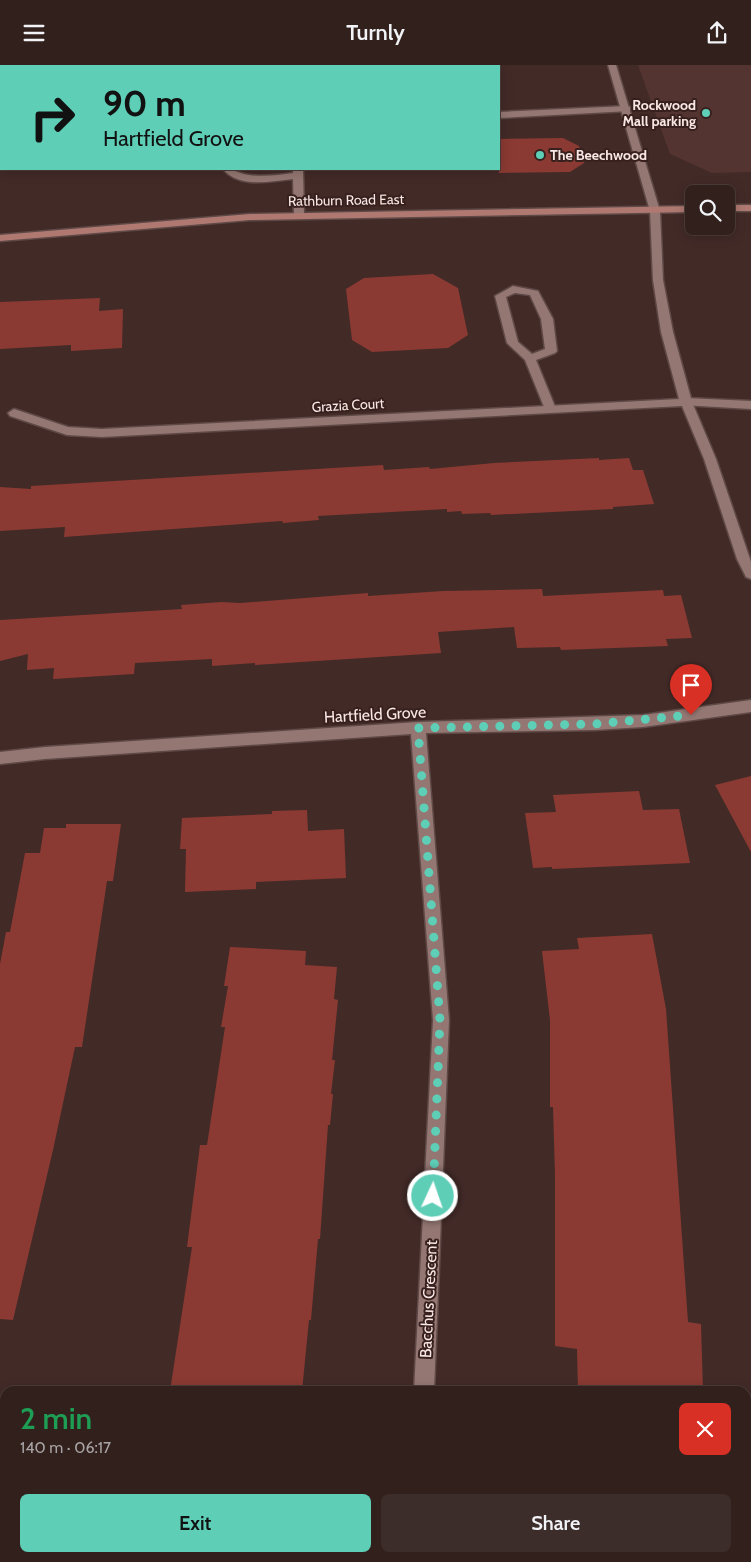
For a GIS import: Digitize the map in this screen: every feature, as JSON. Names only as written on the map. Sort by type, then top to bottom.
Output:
[{"type":"street","points":[[612,65],[655,211],[658,280],[667,332],[686,402],[710,459],[747,558],[751,574]]},
{"type":"street","points":[[500,115],[626,109]]},
{"type":"street","points":[[229,170],[232,174],[244,178],[299,171],[299,215]]},
{"type":"street","points":[[735,209],[751,208]]},
{"type":"street","name":"Rathburn Road East","points":[[0,237],[250,217],[299,215],[685,209]]},
{"type":"street","points":[[530,358],[551,351],[547,319],[534,293],[512,289],[500,295],[512,343],[530,358],[550,409]]},
{"type":"street","name":"Grazia Court","points":[[14,413],[67,431],[102,433],[686,402],[751,405]]},
{"type":"street","name":"Hartfield Grove","points":[[0,758],[45,753],[418,728],[595,724],[642,721],[751,706]]},
{"type":"street","name":"Bacchus Crescent","points":[[418,728],[440,1020],[424,1386]]},
{"type":"shaded area","name":"Rockwood Mall parking","points":[[638,65],[751,65],[751,172],[712,173],[670,154]]},
{"type":"building","name":"The Beechwood","points":[[563,138],[579,146],[584,163],[570,172],[499,173],[500,139]]},
{"type":"building","points":[[433,274],[458,288],[468,335],[448,348],[372,352],[352,340],[346,289],[364,278]]},
{"type":"building","points":[[100,298],[99,311],[123,309],[122,348],[71,351],[71,345],[0,349],[0,302]]},
{"type":"building","points":[[599,458],[599,460],[629,458],[633,470],[643,470],[654,504],[613,507],[613,509],[491,515],[490,513],[462,514],[461,511],[447,512],[447,509],[318,516],[319,520],[64,537],[65,527],[0,531],[0,487],[31,489],[31,486],[383,465],[384,470],[429,467],[430,469],[494,463]]},
{"type":"building","points":[[542,589],[543,596],[663,590],[664,596],[681,595],[692,638],[666,639],[668,646],[561,650],[560,647],[517,648],[514,627],[438,632],[441,653],[255,665],[255,663],[212,666],[212,659],[135,663],[134,674],[53,679],[54,668],[27,670],[28,654],[0,661],[0,620],[182,609],[181,605],[221,602],[240,603],[368,593],[368,596],[443,591]]},
{"type":"building","points":[[751,776],[751,852],[715,785]]},
{"type":"building","points":[[639,791],[643,810],[679,809],[690,863],[552,869],[552,867],[533,868],[525,813],[556,812],[553,795]]},
{"type":"building","points":[[307,810],[308,831],[344,829],[346,878],[256,882],[256,889],[185,892],[186,849],[180,849],[182,818],[272,814],[272,811]]},
{"type":"building","points":[[66,824],[121,824],[113,881],[107,881],[82,1047],[75,1047],[13,1320],[0,1319],[0,964],[6,932],[10,932],[25,853],[40,853],[44,828],[66,828]]},
{"type":"building","points":[[652,934],[666,1009],[688,1322],[701,1324],[703,1386],[578,1386],[577,1349],[555,1346],[553,1107],[550,1107],[550,1020],[542,951],[579,949],[577,938]]},
{"type":"building","points":[[230,947],[306,951],[305,965],[337,967],[334,999],[338,1000],[332,1060],[335,1060],[331,1094],[333,1094],[330,1125],[328,1125],[320,1239],[318,1239],[311,1320],[309,1320],[302,1386],[171,1386],[192,1247],[187,1247],[200,1145],[207,1145],[225,1027],[221,1027],[228,986],[224,986]]},
{"type":"place","name":"Rockwood Mall parking","points":[[706,113]]},
{"type":"place","name":"The Beechwood","points":[[540,155]]},
{"type":"route","points":[[433,1196],[440,1020],[418,728],[595,724],[691,715]]}]
